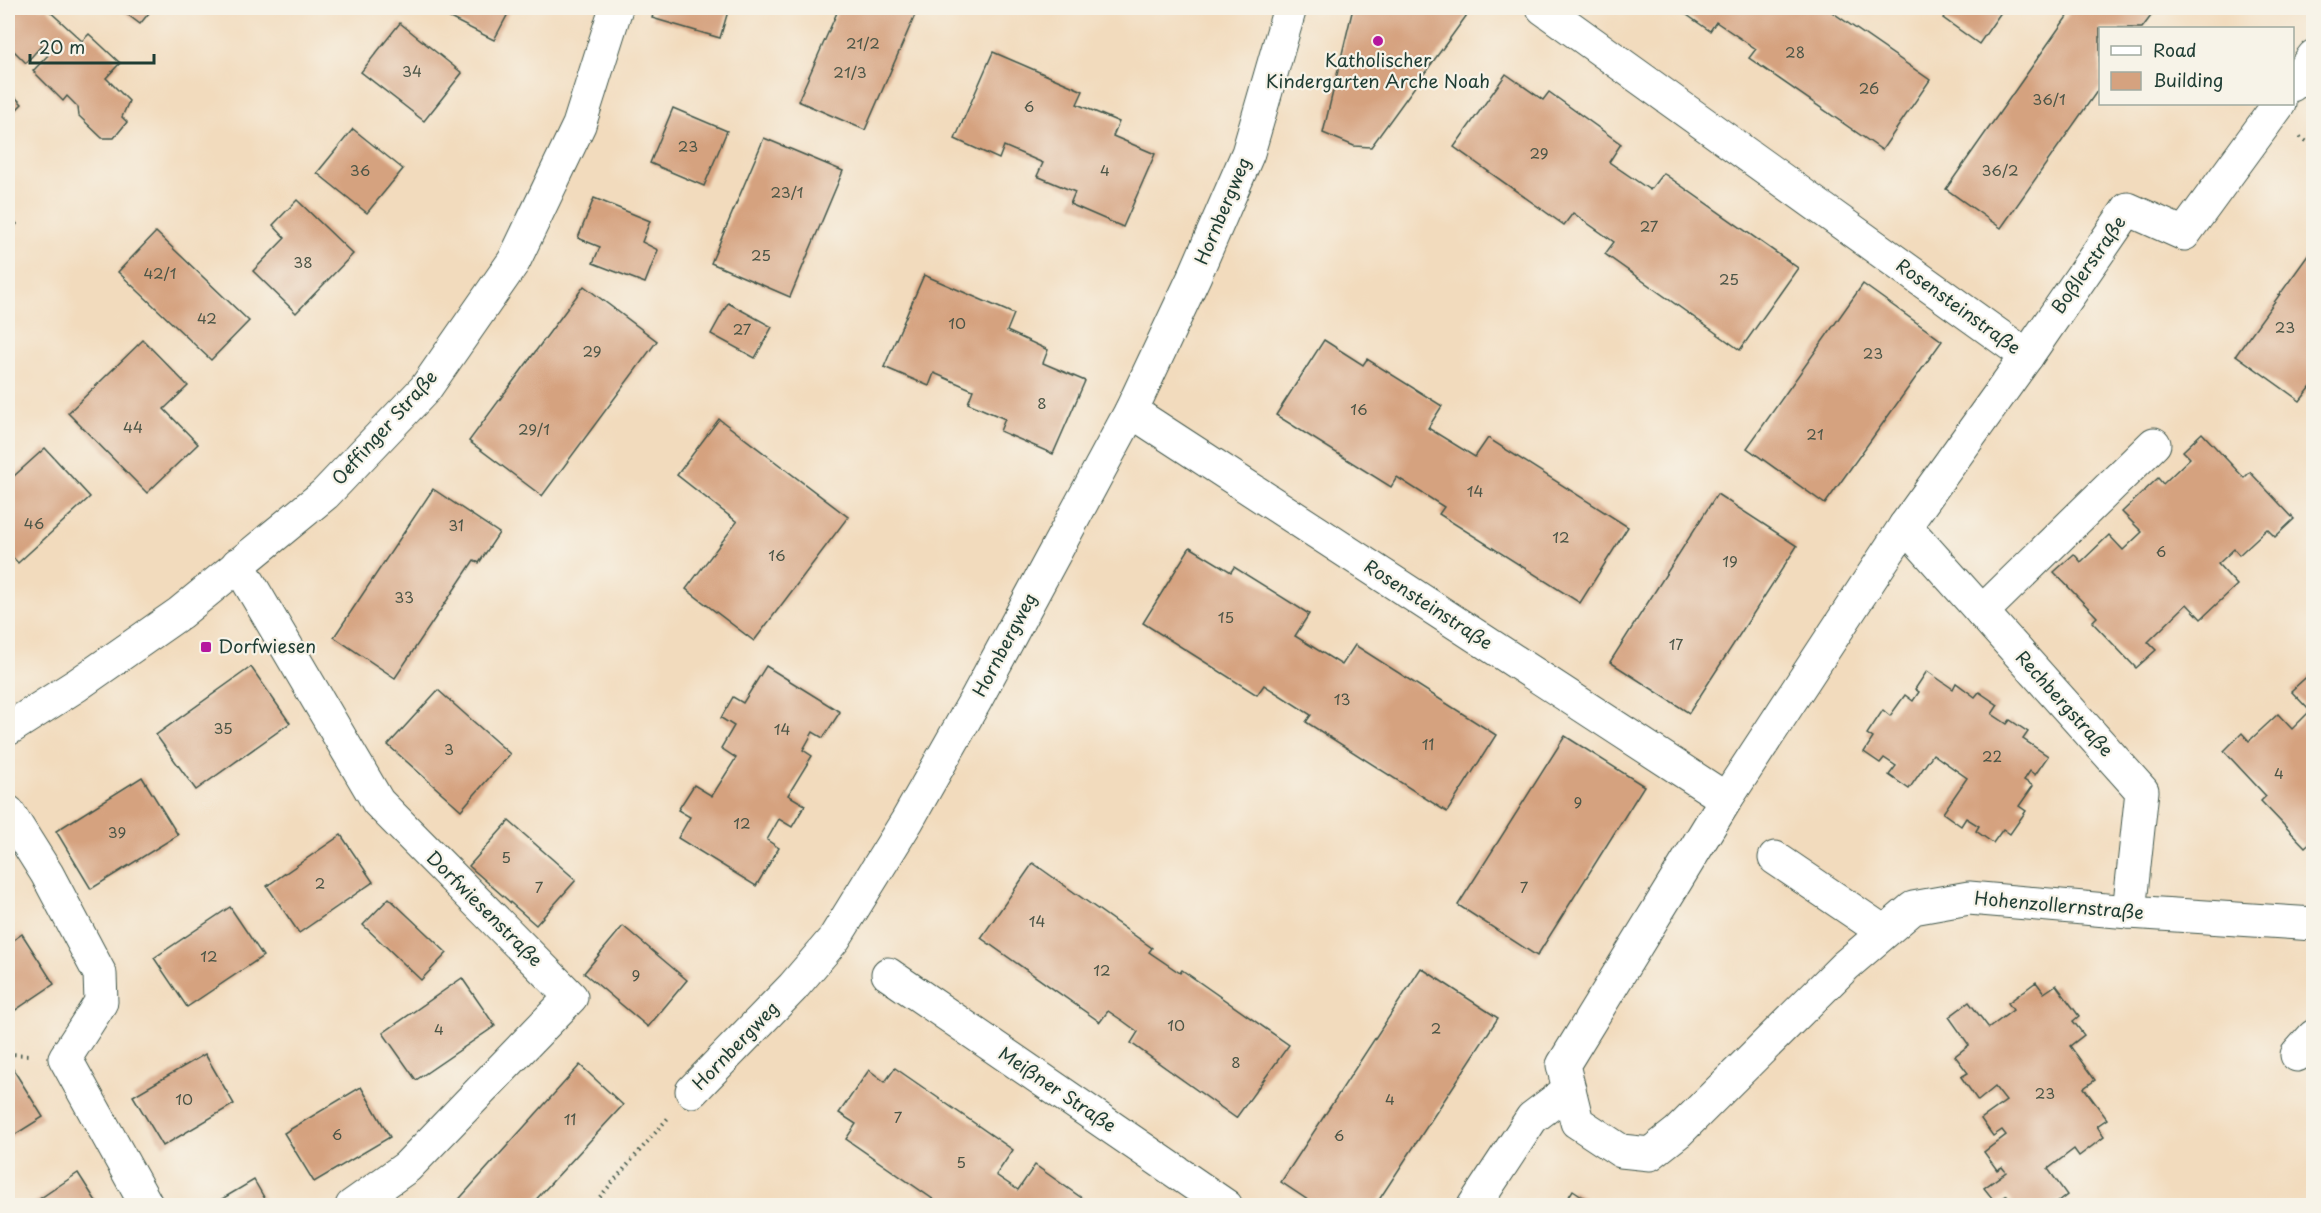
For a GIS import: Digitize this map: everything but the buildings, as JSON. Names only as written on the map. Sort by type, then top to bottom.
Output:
[{"type":"street","name":"Oeffinger Straße","points":[[8,729],[77,685],[180,613],[325,494],[424,389],[514,261],[579,125],[616,8]]},
{"type":"street","name":"Hornbergweg","points":[[692,1091],[793,987],[834,939],[907,821],[975,701],[1131,411],[1195,275],[1248,153],[1290,8]]},
{"type":"street","name":"Rosensteinstraße","points":[[1543,8],[2027,356],[1905,525],[1726,799],[1563,1065],[1577,1122],[1621,1151],[1650,1154],[1678,1132]]},
{"type":"street","points":[[2294,82],[2313,56]]},
{"type":"street","name":"Boßlerstraße","points":[[2027,356],[2128,209],[2184,234],[2278,105]]},
{"type":"street","name":"Rosensteinstraße","points":[[1131,411],[1726,799]]},
{"type":"street","points":[[1982,612],[2154,444]]},
{"type":"street","name":"Rechbergstraße","points":[[1905,525],[2142,790],[2129,912]]},
{"type":"street","name":"Dorfwiesenstraße","points":[[238,564],[378,802],[571,997],[407,1167],[352,1206]]},
{"type":"street","points":[[8,812],[47,874],[100,975],[101,1002],[65,1058],[147,1206]]},
{"type":"street","points":[[1775,858],[1884,932]]},
{"type":"street","name":"Hohenzollernstraße","points":[[1678,1132],[1845,966],[1913,908],[1969,898],[2129,912],[2313,924]]},
{"type":"street","name":"Meißner Straße","points":[[888,974],[1226,1206]]},
{"type":"street","points":[[1474,1206],[1532,1118],[1569,1090]]},
{"type":"path","name":"Hornbergweg","points":[[592,1206],[692,1091]]},
{"type":"place","name":"Katholischer Kindergarten Arche Noah","points":[[1378,41]]},
{"type":"place","name":"Dorfwiesen","points":[[206,647]]}]
